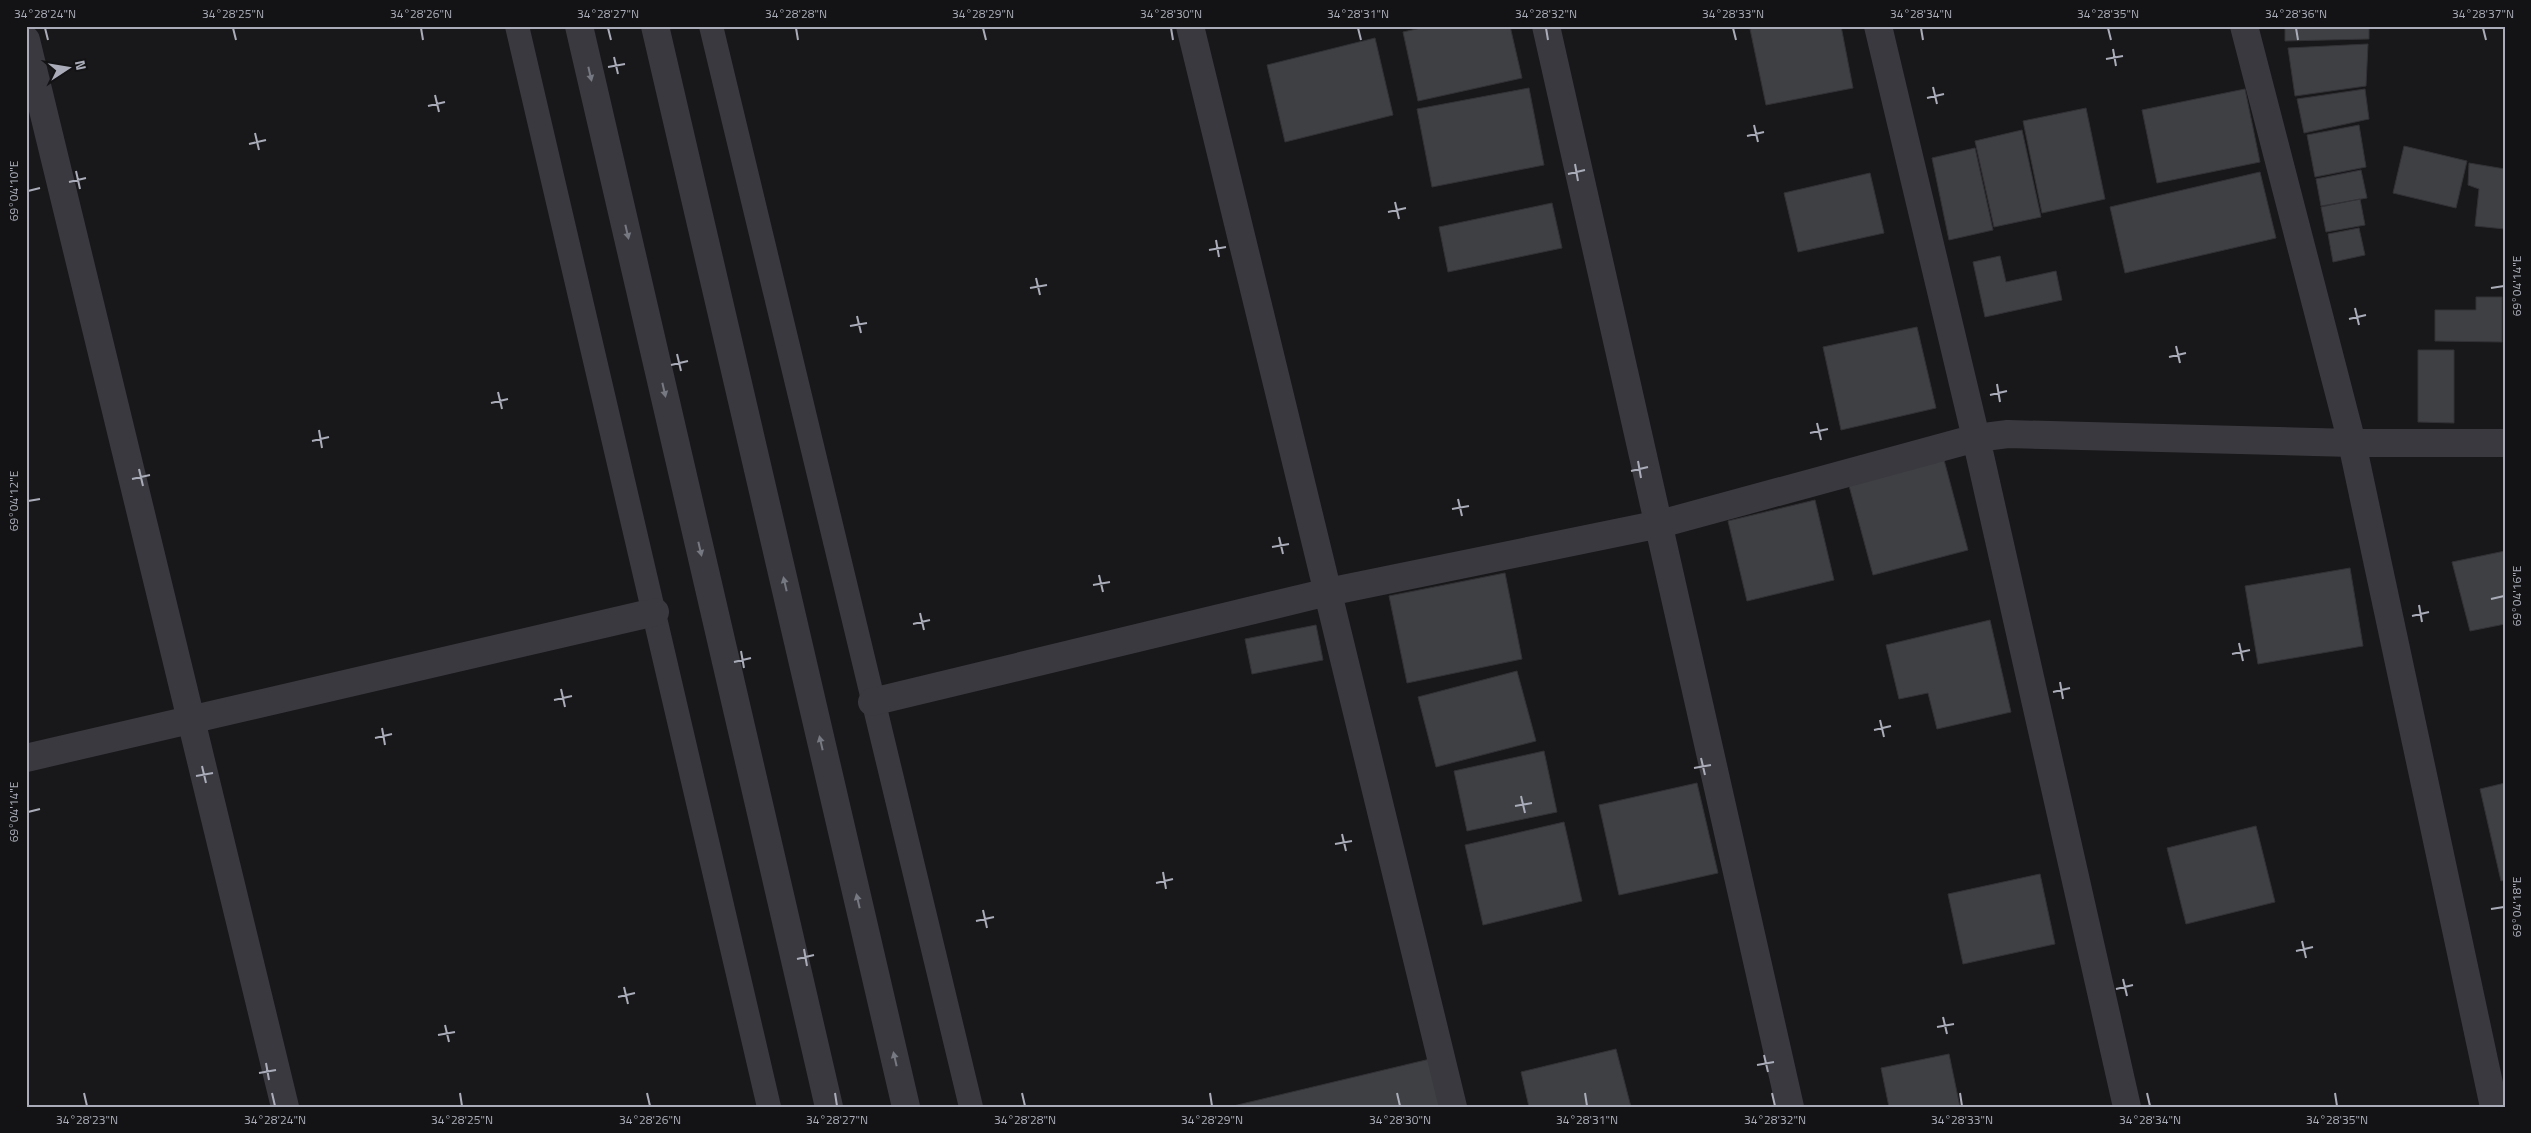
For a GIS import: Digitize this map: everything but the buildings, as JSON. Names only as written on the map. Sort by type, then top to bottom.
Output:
[{"type":"street","points":[[580,26],[829,1107]]},
{"type":"street","points":[[655,26],[906,1107]]},
{"type":"street","points":[[1190,26],[1453,1107]]},
{"type":"street","points":[[1546,26],[1660,524],[1790,1107]]},
{"type":"street","points":[[1878,26],[1976,438],[2127,1107]]},
{"type":"street","points":[[2244,26],[2352,443],[2494,1107]]},
{"type":"street","points":[[26,40],[285,1107]]},
{"type":"street","points":[[872,702],[1328,592],[1660,524],[1976,438],[2008,434],[2352,443],[2505,443]]},
{"type":"street","points":[[26,758],[655,612]]},
{"type":"lane","points":[[517,26],[770,1107]]},
{"type":"lane","points":[[711,26],[872,702],[971,1107]]}]
